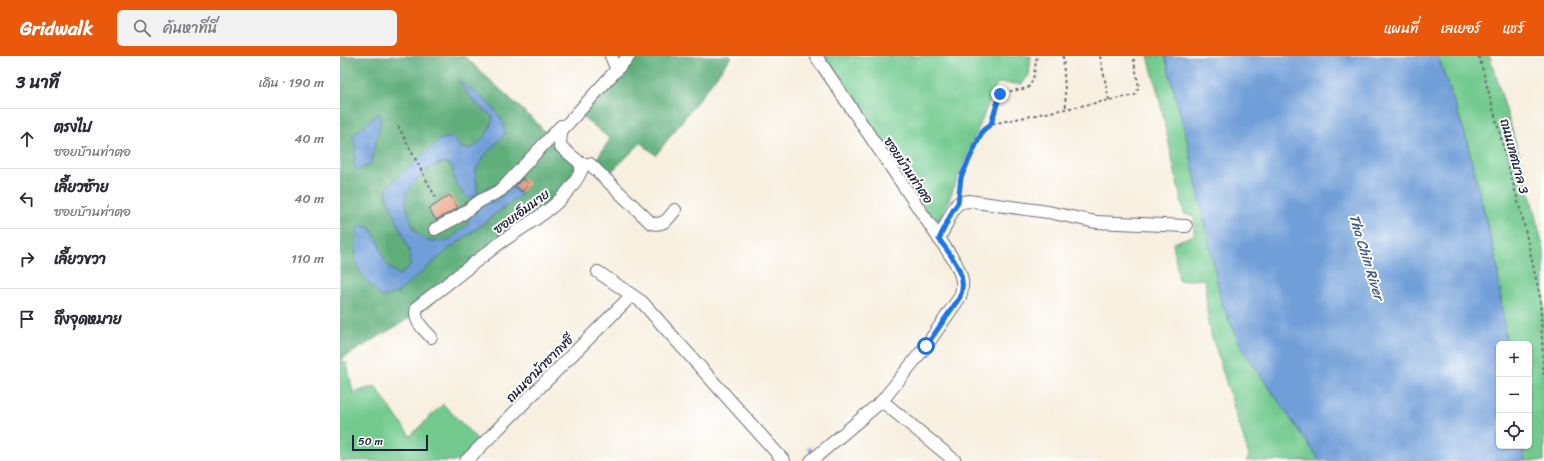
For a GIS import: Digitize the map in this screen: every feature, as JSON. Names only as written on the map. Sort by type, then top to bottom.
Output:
[{"type":"street","points":[[435,229],[458,217],[480,201],[500,190],[537,153],[615,64],[629,56]]},
{"type":"street","name":"ซอยบ้านท่าตอ","points":[[812,460],[882,401],[926,346],[960,297],[963,289],[962,278],[939,239],[816,56]]},
{"type":"street","points":[[615,64],[561,131],[560,146],[580,164],[590,164],[651,222],[658,224],[665,223],[676,210]]},
{"type":"street","name":"ซอยเอ็มนาย","points":[[431,337],[417,322],[415,314],[417,307],[560,200],[576,183],[582,169],[580,164]]},
{"type":"street","points":[[939,239],[958,203],[968,201],[1041,211],[1096,222],[1186,226]]},
{"type":"street","points":[[598,272],[642,302],[784,461]]},
{"type":"street","name":"ถนนอาม้าซากงซี","points":[[466,461],[632,294]]},
{"type":"street","points":[[882,401],[955,461]]},
{"type":"path","points":[[991,124],[1000,94],[1028,88],[1033,80],[1036,56]]},
{"type":"path","points":[[1063,56],[1066,109]]},
{"type":"path","points":[[1100,56],[1109,100]]},
{"type":"path","points":[[958,203],[961,177],[983,130],[991,124],[1135,95],[1139,87],[1133,56]]},
{"type":"path","name":"ถนนเทศบาล 3","points":[[1479,56],[1523,220],[1540,297],[1544,379]]},
{"type":"path","points":[[398,126],[437,200]]},
{"type":"green space","points":[[340,56],[464,56],[539,125],[560,153],[587,168],[541,223],[477,266],[428,307],[340,360]],"holes":[[[475,103],[501,116],[505,134],[486,154],[475,171],[478,195],[453,166],[444,163],[438,165],[431,168],[418,178],[406,194],[406,206],[410,221],[422,239],[427,241],[446,241],[465,226],[471,213],[494,202],[512,187],[493,217],[382,297],[378,240],[380,251],[384,260],[395,272],[400,275],[411,266],[409,250],[387,197],[387,187],[441,139],[453,137],[460,147],[469,149],[479,143],[488,132],[493,117]],[[379,114],[369,165],[357,169],[354,164],[356,148],[352,136]]]},
{"type":"green space","points":[[633,56],[732,56],[656,155],[641,143],[608,175],[596,160],[610,139],[582,116]]},
{"type":"green space","points":[[821,56],[1031,56],[1029,75],[1022,84],[997,83],[940,221],[932,220]]},
{"type":"green space","points":[[1148,56],[1165,56],[1187,139],[1222,304],[1243,350],[1320,461],[1246,461],[1249,456],[1208,324],[1205,279],[1179,281],[1173,243],[1194,235],[1194,216],[1184,214],[1159,97]]},
{"type":"green space","points":[[1438,56],[1490,56],[1523,167],[1544,250],[1544,461],[1525,461],[1523,449],[1532,449],[1532,341],[1506,341],[1497,265],[1465,134]]},
{"type":"green space","points":[[340,360],[347,363],[353,393],[375,386],[410,436],[443,404],[479,441],[458,461],[340,461]]},
{"type":"water","name":"Tha Chin River","points":[[1165,56],[1438,56],[1465,134],[1497,265],[1506,341],[1496,341],[1496,449],[1523,449],[1525,461],[1320,461],[1243,350],[1222,304],[1187,139]]},
{"type":"water","points":[[458,81],[481,97],[495,110],[504,126],[505,134],[486,154],[475,171],[478,195],[468,198],[458,188],[454,177],[453,167],[447,163],[440,163],[427,170],[416,180],[406,194],[406,205],[414,231],[427,241],[448,241],[468,224],[471,213],[484,201],[494,202],[512,187],[522,194],[450,248],[397,293],[382,297],[365,279],[357,266],[356,251],[358,226],[369,227],[377,239],[384,261],[390,268],[400,275],[410,266],[409,250],[387,197],[387,187],[441,139],[453,137],[460,147],[469,149],[479,143],[490,128],[493,117],[475,103]]},
{"type":"water","points":[[379,113],[380,124],[370,165],[357,170],[354,164],[356,148],[352,136]]},
{"type":"building","points":[[523,178],[529,184],[521,192],[515,186]]},
{"type":"building","points":[[450,195],[458,208],[436,220],[429,209]]},
{"type":"waterway","points":[[809,448],[814,454]]},
{"type":"route","points":[[926,346],[960,297],[963,289],[962,278],[954,262],[939,239],[958,203],[961,177],[983,130],[991,124],[1000,94]]}]
